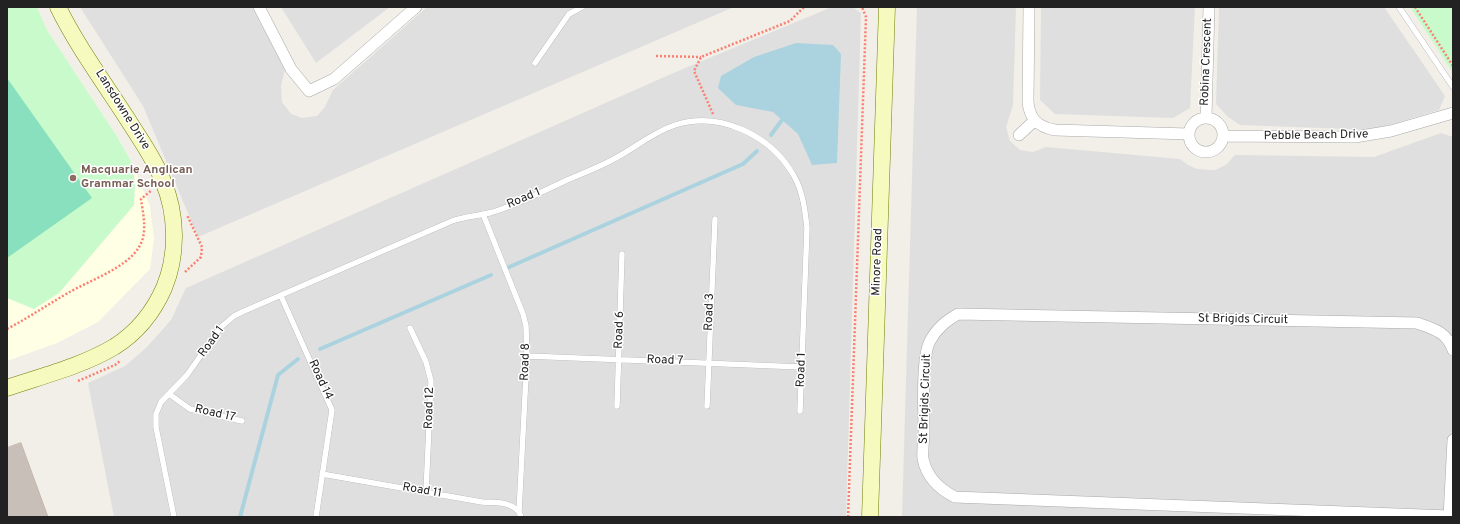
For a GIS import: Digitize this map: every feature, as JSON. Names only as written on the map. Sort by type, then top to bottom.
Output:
[{"type":"street","name":"Lansdowne Drive","points":[[7,388],[92,358],[114,347],[132,334],[149,317],[159,299],[168,278],[173,254],[174,230],[164,182],[143,142],[78,42],[58,7]]},
{"type":"street","points":[[259,7],[291,69],[309,91],[334,79],[416,7]]},
{"type":"street","name":"Minore Road","points":[[870,517],[887,7]]},
{"type":"street","points":[[1028,7],[1028,101],[1031,116],[1040,126],[1055,130],[1189,134]]},
{"type":"street","name":"Robina Crescent","points":[[1206,118],[1209,7]]},
{"type":"street","name":"Pebble Beach Drive","points":[[1223,136],[1356,137],[1391,131],[1453,113]]},
{"type":"street","points":[[1206,118],[1218,123],[1223,136],[1220,145],[1211,151],[1206,152],[1196,148],[1190,139],[1189,134],[1196,121],[1206,118]]},
{"type":"street","points":[[1019,134],[1034,121]]},
{"type":"street","name":"St Brigids Circuit","points":[[1453,350],[1449,339],[1435,329],[1417,323],[958,314],[941,324],[929,342],[926,360],[923,459],[933,481],[942,491],[955,497],[1449,517],[1453,440]]},
{"type":"lane","points":[[535,63],[569,14],[582,7]]},
{"type":"lane","points":[[1399,7],[1453,87]]},
{"type":"lane","name":"Road 1","points":[[174,517],[155,420],[157,408],[187,375],[226,322],[238,314],[452,221],[483,214],[508,206],[612,160],[659,132],[676,125],[695,122],[716,122],[753,134],[769,146],[794,175],[801,191],[807,228],[800,411]]},
{"type":"lane","name":"Road 8","points":[[483,214],[523,314],[526,326],[527,356],[520,514]]},
{"type":"lane","name":"Road 3","points":[[707,406],[714,219]]},
{"type":"lane","name":"Road 6","points":[[617,406],[622,254]]},
{"type":"lane","name":"Road 14","points":[[281,296],[331,406],[332,421],[316,517]]},
{"type":"lane","name":"Road 12","points":[[410,328],[426,362],[431,381],[426,492]]},
{"type":"lane","name":"Road 7","points":[[527,356],[708,362],[802,367]]},
{"type":"lane","name":"Road 17","points":[[169,394],[190,409],[242,420]]},
{"type":"lane","name":"Road 11","points":[[322,474],[482,502],[505,503],[511,505],[520,514]]},
{"type":"path","points":[[656,56],[702,57],[790,21],[804,7]]},
{"type":"path","points":[[848,517],[866,25],[866,17],[862,7]]},
{"type":"path","points":[[1415,7],[1453,66]]},
{"type":"path","points":[[702,57],[694,71],[716,122]]},
{"type":"path","points":[[7,329],[115,267],[133,255],[140,247],[143,238],[144,222],[141,199],[164,182]]},
{"type":"path","points":[[183,276],[186,269],[201,256],[202,247],[185,210]]},
{"type":"path","points":[[72,383],[114,365],[121,360]]},
{"type":"shaded area","name":"Macquarie Anglican Grammar School","points":[[7,7],[37,7],[47,30],[118,138],[131,161],[150,206],[154,238],[150,269],[98,322],[57,343],[7,361]]},
{"type":"shaded area","points":[[80,7],[252,7],[285,69],[281,86],[282,102],[291,114],[302,118],[317,116],[325,107],[333,90],[427,7],[734,7],[198,237],[143,106]]},
{"type":"shaded area","points":[[281,7],[390,7],[316,63]]},
{"type":"shaded area","points":[[832,7],[852,7],[861,13],[846,517],[114,517],[88,383],[125,366],[146,348],[171,320],[186,288],[678,71]]},
{"type":"shaded area","points":[[917,7],[1016,7],[1013,105],[1006,127],[1010,141],[1020,150],[1033,152],[1046,147],[1180,159],[1197,169],[1215,170],[1226,165],[1235,155],[1374,157],[1441,133],[1453,137],[1453,517],[902,517]]},
{"type":"shaded area","points":[[1041,7],[1195,7],[1190,108],[1173,118],[1055,114],[1040,100]]},
{"type":"shaded area","points":[[1219,7],[1384,7],[1445,96],[1439,110],[1373,130],[1240,125],[1228,117],[1216,104]]},
{"type":"green space","name":"Macquarie Anglican Grammar School","points":[[7,7],[37,7],[47,30],[118,138],[131,161],[135,182],[134,205],[59,293],[34,309],[7,298]]},
{"type":"green space","points":[[1410,7],[1453,7],[1453,73]]},
{"type":"green space","points":[[7,78],[92,198],[7,258]]},
{"type":"water","points":[[796,43],[833,45],[841,54],[837,163],[812,165],[798,134],[773,112],[736,105],[718,88],[721,76],[754,57]]},
{"type":"building","points":[[21,443],[48,517],[7,517],[7,448]]},
{"type":"waterway","points":[[771,135],[785,116]]},
{"type":"waterway","points":[[507,268],[743,164],[757,151]]},
{"type":"waterway","points":[[320,349],[491,275]]},
{"type":"waterway","points":[[240,517],[278,375],[298,359]]},
{"type":"place","name":"Macquarie Anglican Grammar School","points":[[73,178]]}]
